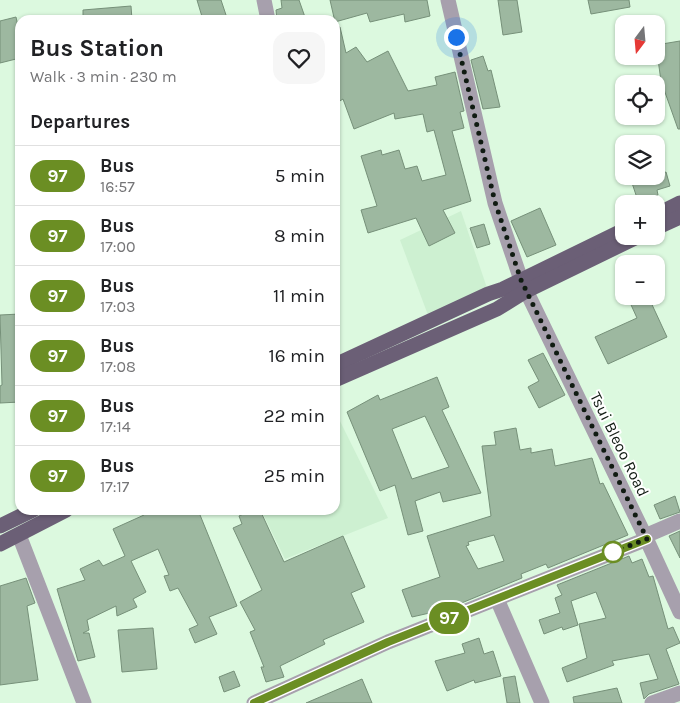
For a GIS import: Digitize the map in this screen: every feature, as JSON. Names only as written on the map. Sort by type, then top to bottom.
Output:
[{"type":"main road","points":[[665,210],[680,203]]},
{"type":"main road","points":[[665,224],[680,217]]},
{"type":"main road","points":[[340,378],[497,309],[523,286],[615,235]]},
{"type":"main road","points":[[340,363],[619,245]]},
{"type":"main road","points":[[0,526],[23,515]]},
{"type":"main road","points":[[0,544],[57,515]]},
{"type":"street","points":[[264,0],[267,15]]},
{"type":"street","name":"Tsui Bleoo Road","points":[[448,0],[495,202],[523,286],[646,537],[680,612]]},
{"type":"street","points":[[254,703],[388,642],[497,599],[680,521]]},
{"type":"street","points":[[19,535],[84,703]]},
{"type":"street","points":[[497,599],[542,703]]},
{"type":"street","points":[[652,703],[680,693]]},
{"type":"shaded area","points":[[461,211],[487,288],[428,315],[400,240]]},
{"type":"shaded area","points":[[340,421],[388,518],[285,559],[263,515],[340,515]]},
{"type":"building","points":[[197,0],[221,0],[226,15],[202,15]]},
{"type":"building","points":[[281,0],[299,0],[304,15],[276,15],[276,10],[282,8]]},
{"type":"building","points":[[330,0],[427,0],[430,16],[405,22],[404,14],[370,22],[367,13],[340,21],[340,15],[333,15]]},
{"type":"building","points":[[498,0],[517,0],[522,32],[503,35]]},
{"type":"building","points":[[588,0],[629,0],[630,7],[591,14]]},
{"type":"building","points":[[131,6],[132,15],[83,15],[83,10]]},
{"type":"building","points":[[15,17],[15,59],[0,63],[0,21]]},
{"type":"building","points":[[340,27],[346,53],[356,47],[367,62],[388,51],[408,91],[437,85],[435,77],[455,72],[464,111],[460,112],[464,128],[452,131],[471,201],[443,210],[455,233],[429,246],[416,218],[368,233],[361,210],[377,206],[361,156],[381,150],[382,155],[399,150],[405,169],[417,166],[422,181],[446,175],[434,130],[427,132],[423,114],[395,119],[394,113],[354,129],[343,99],[340,101]]},
{"type":"building","points":[[680,41],[680,129],[678,129],[665,92],[665,75],[660,75],[659,65],[665,65],[665,44]]},
{"type":"building","points":[[483,56],[488,71],[491,70],[500,107],[483,109],[471,60]]},
{"type":"building","points":[[665,172],[670,186],[657,190],[658,195],[636,195],[633,185],[665,185]]},
{"type":"building","points":[[540,208],[556,245],[527,257],[511,221]]},
{"type":"building","points":[[484,224],[490,244],[477,248],[470,228]]},
{"type":"building","points":[[631,305],[652,305],[667,337],[608,364],[595,337],[637,318]]},
{"type":"building","points":[[15,314],[15,402],[0,403],[0,386],[2,385],[0,315]]},
{"type":"building","points":[[543,353],[565,395],[539,408],[528,387],[539,381],[528,360]]},
{"type":"building","points":[[437,377],[449,407],[442,410],[481,493],[443,502],[440,492],[415,501],[423,531],[408,535],[395,485],[380,491],[347,412],[378,395],[380,400]],"holes":[[[425,416],[449,467],[412,479],[392,429]]]},
{"type":"building","points":[[516,428],[520,450],[531,448],[531,453],[552,449],[555,466],[592,458],[600,484],[603,483],[628,535],[548,568],[546,564],[521,574],[522,578],[447,609],[412,617],[402,590],[440,577],[427,536],[491,516],[482,446],[496,445],[494,432]],"holes":[[[494,535],[504,561],[478,569],[466,546],[469,545],[468,542]]]},
{"type":"building","points":[[675,496],[680,512],[660,519],[654,505]]},
{"type":"building","points":[[144,515],[200,515],[237,606],[209,617],[217,634],[195,643],[189,629],[198,625],[178,588],[170,591],[164,576],[169,575],[158,549],[131,561],[146,592],[133,599],[137,607],[117,616],[116,606],[87,620],[89,630],[83,633],[89,633],[95,657],[78,661],[57,589],[85,580],[80,569],[99,560],[103,566],[125,556],[113,529]]},
{"type":"building","points":[[262,515],[284,562],[343,536],[365,587],[351,593],[364,622],[323,640],[325,644],[280,666],[284,677],[266,682],[261,667],[264,667],[250,632],[255,630],[240,602],[262,590],[233,528],[242,524],[239,516]]},
{"type":"building","points":[[680,531],[680,558],[669,536]]},
{"type":"building","points":[[629,556],[632,563],[642,559],[649,577],[653,576],[668,629],[673,627],[680,643],[666,649],[679,684],[649,694],[644,699],[640,683],[658,679],[649,654],[612,661],[614,665],[567,682],[562,668],[587,658],[579,624],[606,618],[596,592],[571,601],[578,625],[563,630],[562,627],[544,634],[539,620],[560,613],[555,598],[562,595],[557,585]]},
{"type":"building","points":[[26,578],[35,603],[27,606],[38,680],[0,685],[0,586]]},
{"type":"building","points":[[153,628],[157,669],[122,672],[118,630]]},
{"type":"building","points":[[479,638],[484,654],[493,651],[501,676],[475,683],[474,680],[447,691],[435,661],[465,653],[462,644]]},
{"type":"building","points":[[234,671],[240,686],[224,692],[219,677]]},
{"type":"building","points":[[515,676],[520,703],[507,703],[503,678]]},
{"type":"building","points":[[362,679],[372,703],[306,703]]},
{"type":"building","points":[[617,688],[622,703],[574,703],[573,697]]},
{"type":"bus line","name":"97","points":[[254,703],[388,642],[647,539]]},
{"type":"route","points":[[456,37],[495,202],[521,280],[647,539],[613,552]]}]
